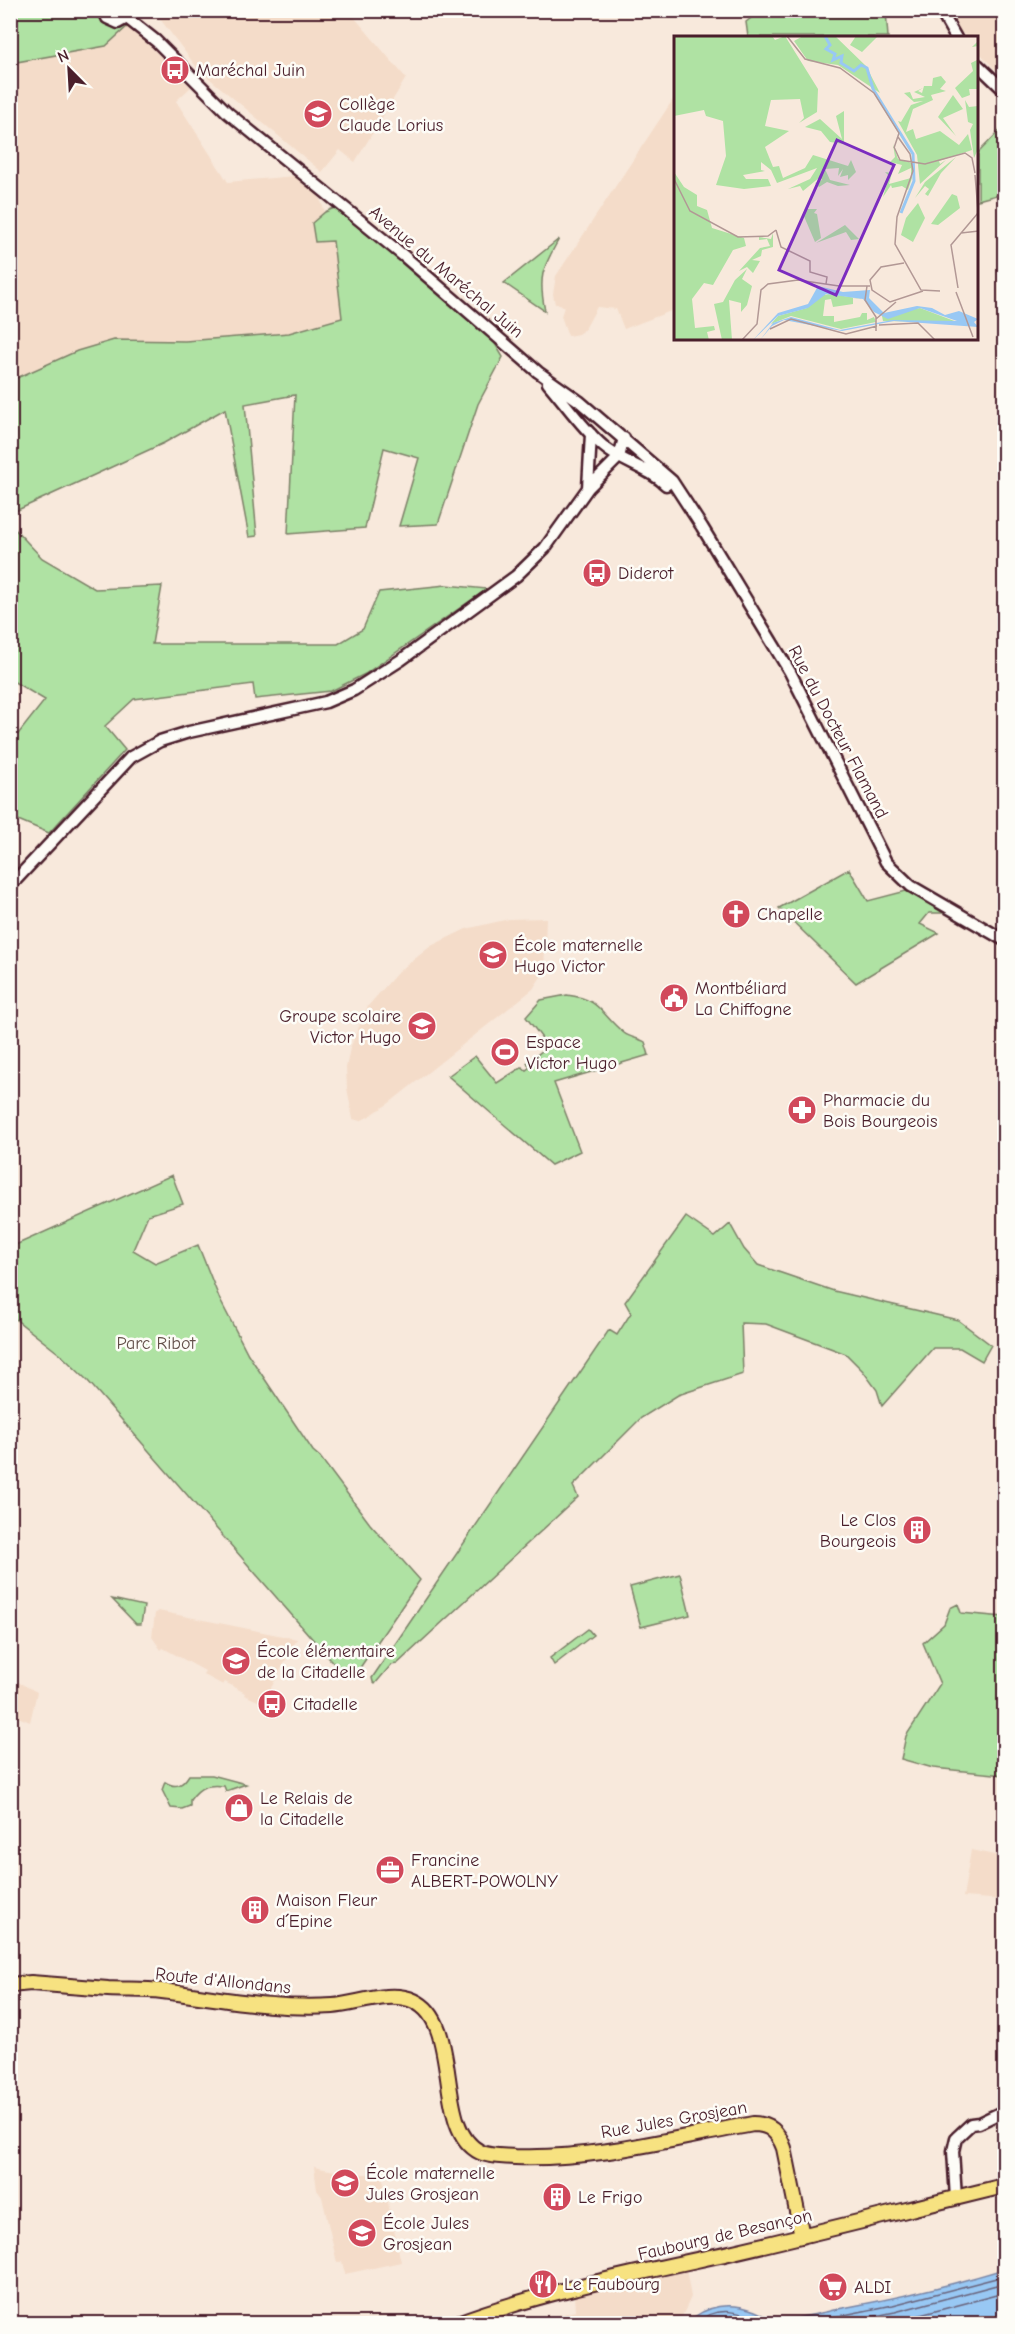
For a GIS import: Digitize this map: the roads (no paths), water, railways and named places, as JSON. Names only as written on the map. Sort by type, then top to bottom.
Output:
[{"type":"main road","name":"Route d'Allondans","points":[[10,1985],[31,1983],[158,1991],[268,2006],[336,2006],[407,1998],[426,2010],[437,2027],[458,2128],[463,2137],[481,2153],[539,2158]]},
{"type":"main road","name":"Rue Jules Grosjean","points":[[539,2158],[583,2155],[763,2124],[779,2135],[784,2148],[802,2236]]},
{"type":"main road","name":"Faubourg de Besançon","points":[[455,2324],[519,2302],[569,2289],[802,2236],[1005,2186]]},
{"type":"street","points":[[105,10],[107,18],[114,23],[122,22],[129,14]]},
{"type":"street","points":[[940,10],[955,36]]},
{"type":"street","name":"Avenue du Maréchal Juin","points":[[129,14],[228,113],[538,372],[566,390],[624,438],[672,482],[688,506]]},
{"type":"street","points":[[979,66],[1005,90]]},
{"type":"street","name":"Avenue du Maréchal Juin","points":[[538,372],[591,434],[619,458],[649,471],[688,506]]},
{"type":"street","points":[[588,488],[591,434],[610,427]]},
{"type":"street","points":[[10,885],[131,757],[160,741],[189,732],[326,702],[354,690],[401,660],[516,576],[545,548],[588,488],[619,458],[624,438]]},
{"type":"street","name":"Rue du Docteur Flamand","points":[[688,506],[790,672],[886,862],[911,885],[1000,938]]},
{"type":"street","points":[[956,2198],[954,2143],[956,2138],[971,2124],[979,2123],[1005,2111]]},
{"type":"water","points":[[1004,2269],[1004,2323],[687,2323],[702,2312],[719,2306],[746,2308],[774,2319],[799,2317],[924,2291]]},
{"type":"place","name":"Maréchal Juin","points":[[175,70]]},
{"type":"place","name":"Collège Claude Lorius","points":[[318,114]]},
{"type":"place","name":"Diderot","points":[[597,573]]},
{"type":"place","name":"Chapelle","points":[[736,914]]},
{"type":"place","name":"École maternelle Hugo Victor","points":[[493,955]]},
{"type":"place","name":"Montbéliard La Chiffogne","points":[[674,998]]},
{"type":"place","name":"Groupe scolaire Victor Hugo","points":[[422,1026]]},
{"type":"place","name":"Espace Victor Hugo","points":[[505,1052]]},
{"type":"place","name":"Pharmacie du Bois Bourgeois","points":[[802,1110]]},
{"type":"place","name":"Le Clos Bourgeois","points":[[917,1530]]},
{"type":"place","name":"École élémentaire de la Citadelle","points":[[236,1661]]},
{"type":"place","name":"Citadelle","points":[[272,1704]]},
{"type":"place","name":"Le Relais de la Citadelle","points":[[239,1808]]},
{"type":"place","name":"Francine ALBERT-POWOLNY","points":[[390,1870]]},
{"type":"place","name":"Maison Fleur d´Epine","points":[[255,1910]]},
{"type":"place","name":"École maternelle Jules Grosjean","points":[[345,2183]]},
{"type":"place","name":"Le Frigo","points":[[557,2197]]},
{"type":"place","name":"École Jules Grosjean","points":[[362,2233]]},
{"type":"place","name":"Le Faubourg","points":[[543,2284]]},
{"type":"place","name":"ALDI","points":[[833,2287]]},
{"type":"park label","name":"Parc Ribot","points":[[156,1343]]}]
